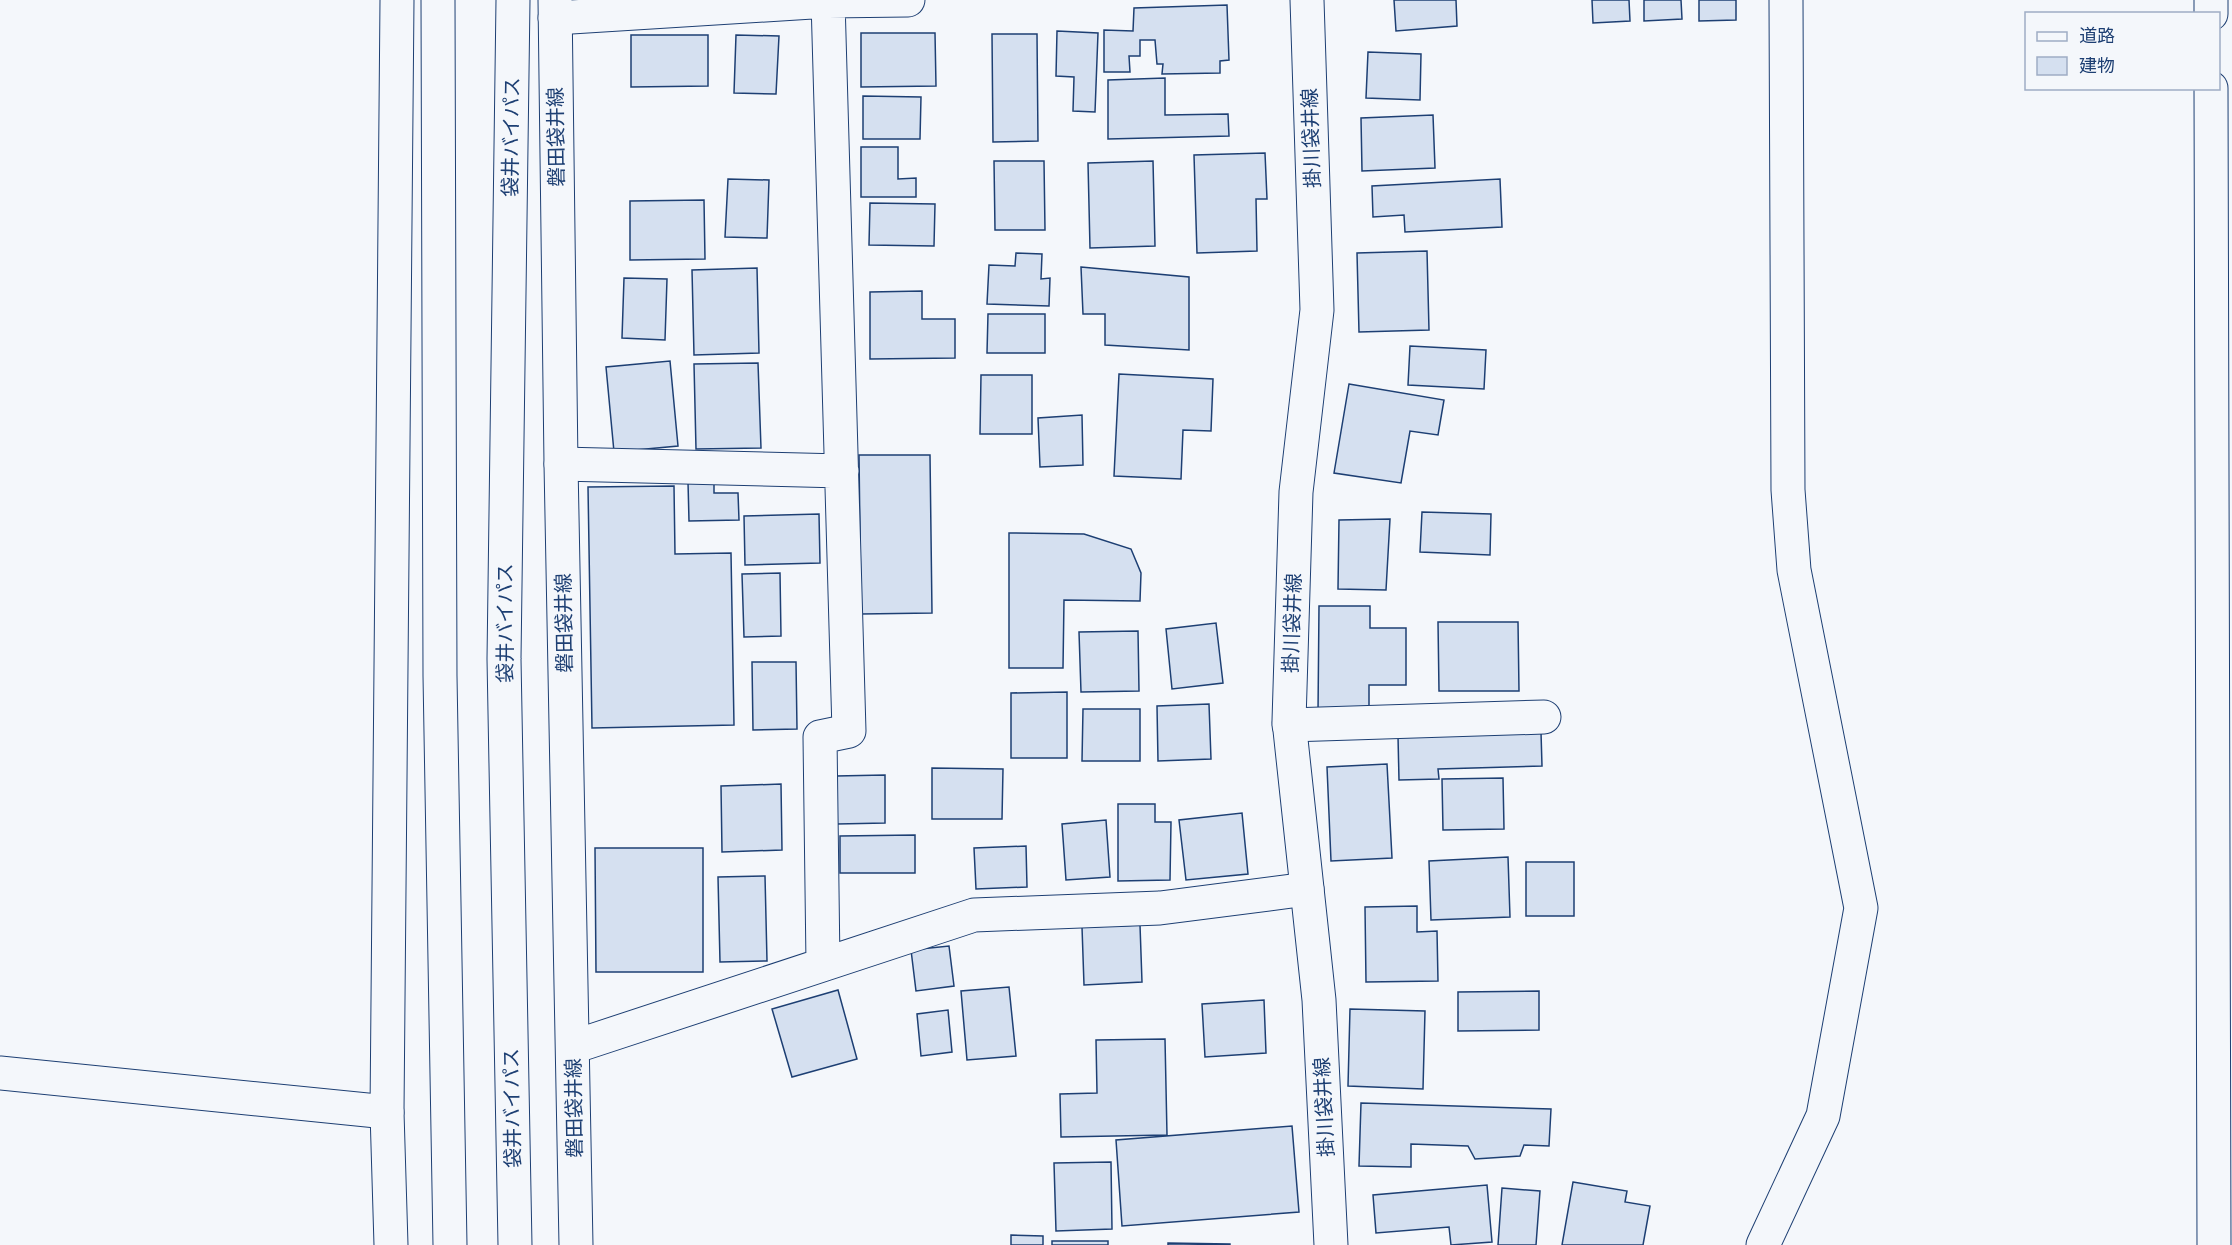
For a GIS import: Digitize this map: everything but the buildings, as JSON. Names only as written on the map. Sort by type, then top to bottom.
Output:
[{"type":"main road","points":[[391,1245],[387,1112],[397,0]]},
{"type":"main road","points":[[438,0],[440,676],[450,1245]]},
{"type":"main road","name":"袋井バイパス","points":[[513,0],[504,660],[515,1245]]},
{"type":"main road","points":[[555,9],[908,0]]},
{"type":"main road","name":"掛川袋井線","points":[[1307,0],[1317,310],[1296,492],[1289,725],[1319,1000],[1331,1245]]},
{"type":"main road","points":[[1763,1245],[1824,1116],[1861,908],[1794,570],[1788,490],[1786,0]]},
{"type":"main road","points":[[823,964],[820,737],[849,731],[828,1]]},
{"type":"main road","name":"磐田袋井線","points":[[555,9],[576,1245]]},
{"type":"main road","points":[[2211,90],[2214,1245]]},
{"type":"main road","points":[[561,464],[842,471]]},
{"type":"main road","points":[[1289,725],[1544,717]]},
{"type":"main road","points":[[573,1047],[974,915],[1160,908],[1307,889]]},
{"type":"main road","points":[[0,1073],[387,1112]]}]
